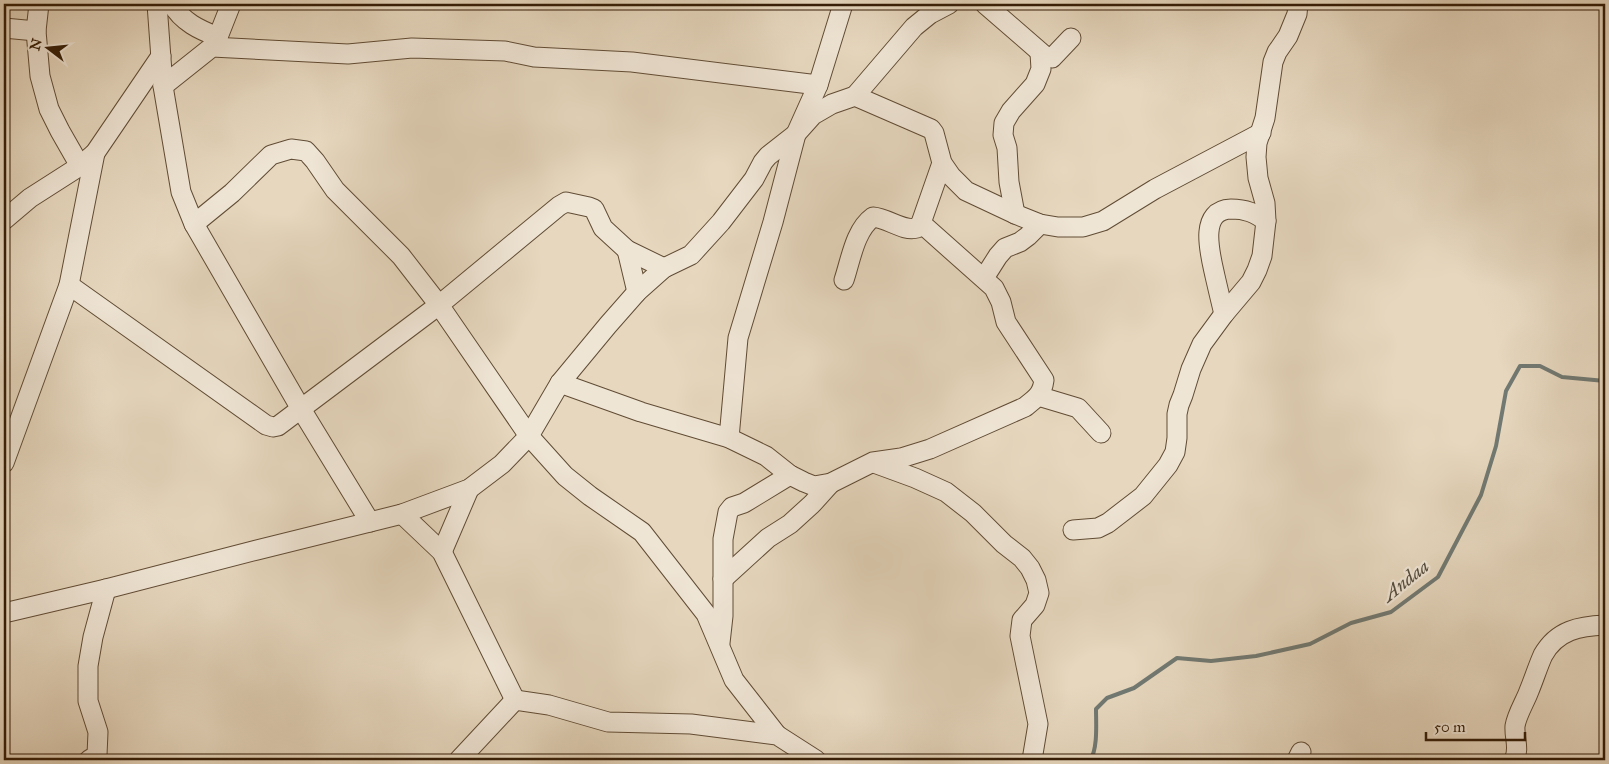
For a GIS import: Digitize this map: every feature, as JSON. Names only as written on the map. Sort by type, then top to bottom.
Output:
[{"type":"street","points":[[157,4],[163,86],[181,192],[194,224],[300,409],[370,522]]},
{"type":"street","points":[[172,4],[185,20],[202,30],[215,42],[348,54],[412,48],[505,51],[534,57],[632,62],[818,85]]},
{"type":"street","points":[[163,86],[215,42],[231,4]]},
{"type":"street","points":[[4,613],[402,514],[469,489],[502,464],[529,436],[560,383],[637,292],[664,268],[692,255],[754,180],[768,156],[796,134],[813,115],[832,104],[855,96],[914,27],[930,14],[949,4]]},
{"type":"street","points":[[985,4],[1046,58],[1052,58],[1071,38]]},
{"type":"street","points":[[1073,530],[1098,528],[1108,522],[1143,496],[1168,465],[1175,452],[1179,405],[1202,344],[1251,282],[1258,270],[1262,256],[1266,221],[1265,203],[1258,178],[1257,143],[1266,109],[1273,62],[1298,14],[1298,4]]},
{"type":"street","points":[[36,5],[40,76],[49,109],[80,166]]},
{"type":"street","points":[[729,438],[738,338],[757,279],[796,134],[818,85],[841,6]]},
{"type":"street","points":[[4,28],[36,31]]},
{"type":"street","points":[[1015,214],[1009,182],[1007,148],[1003,135],[1004,123],[1011,111],[1035,84],[1041,68],[1040,53]]},
{"type":"street","points":[[4,220],[30,198],[80,166],[95,153],[161,56]]},
{"type":"street","points":[[855,96],[931,129],[934,132],[942,163],[951,176],[966,190],[1015,214],[1040,224],[1058,227],[1083,228],[1102,221],[1155,189],[1261,133]]},
{"type":"street","points":[[194,224],[232,193],[271,155],[291,149],[306,151],[335,190],[401,256],[439,305],[529,436],[565,476],[642,532],[706,614],[734,680],[777,735],[816,760]]},
{"type":"street","points":[[4,463],[69,284],[95,153]]},
{"type":"street","points":[[844,280],[860,231],[873,217],[913,229],[917,228],[921,223],[942,163]]},
{"type":"street","points":[[754,180],[782,188]]},
{"type":"street","points":[[69,284],[266,425],[273,427],[278,426],[439,305],[566,202],[589,206],[594,209],[603,228],[627,250],[664,268]]},
{"type":"street","points":[[1224,314],[1208,243],[1212,220],[1217,213],[1227,209],[1242,209],[1255,213],[1266,221]]},
{"type":"street","points":[[560,383],[641,412],[729,438],[766,456],[790,475],[814,486],[831,483],[873,462],[902,458],[930,449],[1025,406],[1043,390],[1044,380],[1006,322],[1001,302],[994,288],[921,223]]},
{"type":"street","points":[[984,278],[1005,248],[1020,242],[1040,224]]},
{"type":"street","points":[[627,250],[637,292]]},
{"type":"street","points":[[1038,396],[1078,408],[1101,433]]},
{"type":"street","points":[[873,462],[946,492],[1022,558],[1030,568],[1036,580],[1039,593],[1035,605],[1022,620],[1020,636],[1038,724],[1032,760]]},
{"type":"street","points":[[720,647],[723,580],[722,540],[728,512],[732,507],[744,503],[790,475]]},
{"type":"street","points":[[723,580],[768,538],[790,524],[831,483]]},
{"type":"street","points":[[442,552],[469,489]]},
{"type":"street","points":[[402,514],[442,552],[515,700]]},
{"type":"street","points":[[89,760],[97,755],[98,732],[88,701],[88,666],[93,637],[106,589]]},
{"type":"street","points":[[1514,760],[1517,744],[1515,726],[1544,655],[1557,639],[1570,629],[1587,625],[1605,625]]},
{"type":"street","points":[[515,700],[549,705],[608,722],[691,724],[777,735]]},
{"type":"street","points":[[459,760],[515,700]]},
{"type":"waterway","name":"Andaa","points":[[1090,760],[1095,743],[1096,709],[1107,698],[1134,688],[1177,658],[1211,661],[1256,656],[1310,644],[1351,623],[1391,612],[1438,577],[1481,495],[1496,446],[1506,391],[1520,366],[1540,366],[1562,377],[1605,381]]}]
